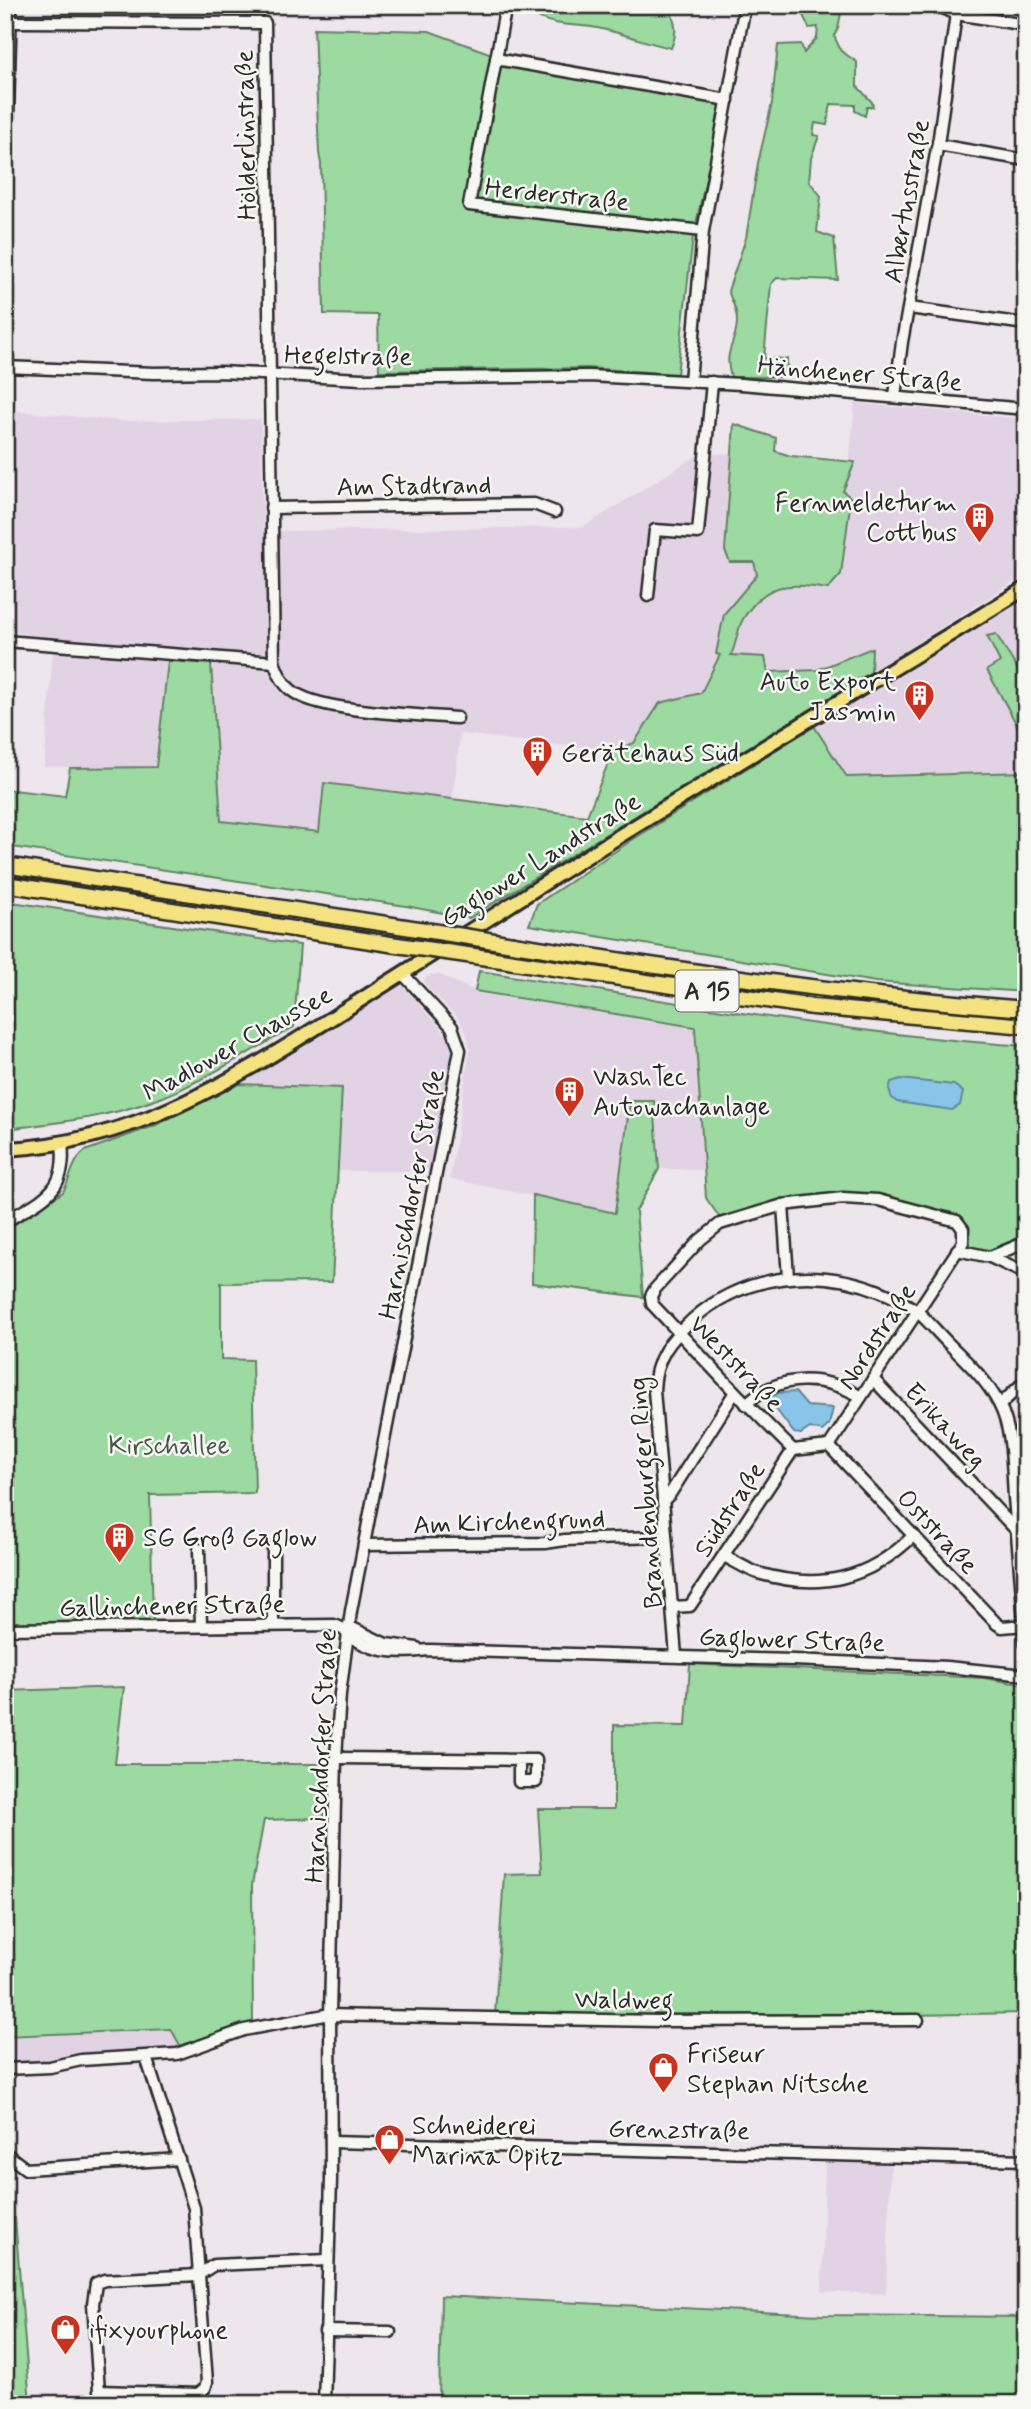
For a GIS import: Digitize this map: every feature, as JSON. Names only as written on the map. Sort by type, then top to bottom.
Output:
[{"type":"highway","name":"A 15","points":[[5,865],[810,988],[920,1001],[1026,1009]]},
{"type":"highway","name":"A 15","points":[[5,884],[813,1007],[1026,1026]]},
{"type":"main road","name":"Gaglower Landstraße","points":[[402,974],[699,787],[1026,589]]},
{"type":"main road","name":"Madlower Chaussee","points":[[5,1149],[62,1144],[127,1127],[187,1101],[244,1071],[402,974]]},
{"type":"street","points":[[5,217],[11,5]]},
{"type":"street","name":"Herderstraße","points":[[506,5],[469,205],[703,231]]},
{"type":"street","points":[[690,380],[703,231],[745,5]]},
{"type":"street","points":[[937,5],[956,14],[1026,25]]},
{"type":"street","name":"Albertusstraße","points":[[895,396],[938,145],[956,14]]},
{"type":"street","name":"Hölderlinstraße","points":[[10,22],[265,23],[270,374]]},
{"type":"street","points":[[496,59],[727,100]]},
{"type":"street","points":[[938,145],[1026,160]]},
{"type":"street","points":[[909,308],[1026,324]]},
{"type":"street","name":"Hegelstraße","points":[[5,367],[154,373],[220,372],[362,379],[589,376],[690,380]]},
{"type":"street","points":[[270,374],[274,662],[282,680],[291,690],[305,698],[344,707],[457,718]]},
{"type":"street","name":"Hänchener Straße","points":[[690,380],[1026,409]]},
{"type":"street","points":[[648,596],[655,530],[698,533],[712,382]]},
{"type":"street","name":"Am Stadtrand","points":[[271,508],[534,504],[555,512]]},
{"type":"street","points":[[5,641],[274,662]]},
{"type":"street","name":"Harnischdorfer Straße","points":[[324,2404],[331,2142],[330,2015],[336,1758],[344,1628],[364,1545],[460,1050],[452,1027],[402,974]]},
{"type":"street","points":[[5,1222],[44,1198],[58,1183],[63,1173],[62,1144]]},
{"type":"street","points":[[788,1277],[783,1205],[844,1198],[887,1202],[957,1221],[963,1229],[963,1242],[957,1250],[990,1257],[1026,1274]]},
{"type":"street","name":"Weststraße","points":[[783,1205],[720,1224],[700,1240],[654,1289],[651,1296],[652,1304],[734,1392],[793,1450]]},
{"type":"street","points":[[990,1257],[1026,1242]]},
{"type":"street","name":"Nordstraße","points":[[829,1446],[957,1250]]},
{"type":"street","name":"Brandenburger Ring","points":[[676,1656],[654,1374],[662,1354],[679,1333],[702,1311],[726,1296],[762,1282],[811,1276],[852,1282],[892,1297],[918,1311],[978,1371],[1000,1405],[1010,1448],[1026,1645]]},
{"type":"street","name":"Erikaweg","points":[[873,1379],[1017,1531]]},
{"type":"street","points":[[746,1404],[758,1393],[774,1385],[808,1380],[826,1381],[861,1397]]},
{"type":"street","points":[[1000,1405],[1026,1380]]},
{"type":"street","points":[[663,1501],[734,1392]]},
{"type":"street","name":"Südstraße","points":[[673,1607],[690,1606],[793,1450],[829,1446]]},
{"type":"street","name":"Oststraße","points":[[829,1446],[997,1625],[1025,1625]]},
{"type":"street","points":[[724,1556],[758,1573],[788,1580],[836,1579],[870,1569],[893,1555],[914,1535]]},
{"type":"street","name":"Am Kirchengrund","points":[[364,1545],[545,1543],[657,1537]]},
{"type":"street","points":[[199,1549],[201,1626]]},
{"type":"street","points":[[273,1549],[273,1625]]},
{"type":"street","name":"Gallinchener Straße","points":[[5,1629],[273,1625],[344,1628]]},
{"type":"street","name":"Gaglower Straße","points":[[344,1628],[386,1644],[429,1650],[676,1656],[947,1667],[1025,1674]]},
{"type":"street","points":[[336,1758],[519,1760]]},
{"type":"street","name":"Waldweg","points":[[5,2069],[50,2067],[81,2060],[177,2054],[265,2025],[330,2015],[660,2021],[918,2020]]},
{"type":"street","points":[[146,2057],[194,2208],[198,2275],[207,2382],[198,2394],[99,2390],[93,2304],[96,2283],[105,2280],[198,2275],[214,2265],[328,2260]]},
{"type":"street","name":"Grenzstraße","points":[[331,2142],[1026,2160]]},
{"type":"street","points":[[5,2153],[26,2169],[179,2159]]},
{"type":"street","points":[[325,2331],[390,2332]]},
{"type":"street","points":[[324,2404],[388,2403]]},
{"type":"shaded area","points":[[855,403],[1026,419],[1019,492],[1026,493],[1026,574],[871,672],[871,648],[817,670],[768,672],[765,657],[720,655],[701,693],[660,703],[634,743],[613,751],[460,734],[453,799],[324,784],[320,833],[221,821],[211,665],[168,661],[156,767],[44,767],[54,638],[5,631],[5,410],[122,421],[261,419],[263,530],[277,531],[583,527],[698,455],[734,453],[849,464]]},
{"type":"shaded area","points":[[1026,599],[1026,772],[846,777],[814,726]]},
{"type":"shaded area","points":[[438,974],[475,991],[695,1027],[705,1170],[659,1169],[654,1101],[630,1101],[615,1213],[450,1179],[470,1048],[466,1032],[458,1018],[425,985],[424,979]]},
{"type":"shaded area","points":[[402,985],[451,1040],[452,1066],[432,1171],[338,1171],[342,1088],[239,1084]]},
{"type":"shaded area","points":[[171,2029],[181,2047],[160,2052],[5,2064],[5,2036]]},
{"type":"shaded area","points":[[825,2158],[891,2162],[886,2294],[822,2292]]},
{"type":"green space","points":[[536,5],[660,5],[669,9],[672,14],[675,24],[674,38],[671,48],[602,29],[553,22],[538,17]]},
{"type":"green space","points":[[801,5],[820,5],[826,9],[832,5],[842,7],[834,36],[841,51],[857,62],[857,86],[872,102],[873,107],[867,107],[865,116],[855,111],[855,105],[831,104],[827,125],[815,123],[813,135],[819,136],[811,158],[809,181],[821,196],[817,232],[834,238],[838,280],[777,278],[771,284],[764,358],[787,359],[787,368],[779,377],[731,377],[728,361],[737,319],[728,291],[746,238],[758,163],[772,103],[778,45],[801,44],[804,53],[817,38],[818,27],[809,28]]},
{"type":"green space","points":[[314,28],[429,31],[489,53],[725,94],[693,237],[677,374],[587,368],[379,371],[378,315],[324,314],[321,164]]},
{"type":"green space","points":[[734,424],[776,438],[775,451],[791,456],[855,462],[843,491],[851,498],[841,574],[828,589],[790,586],[769,591],[760,597],[743,619],[731,655],[765,657],[768,672],[817,670],[872,648],[871,672],[469,918],[406,906],[5,846],[5,789],[65,796],[70,768],[156,767],[168,661],[211,664],[221,821],[319,832],[324,783],[587,816],[613,751],[634,743],[660,703],[701,693],[720,655],[716,654],[724,614],[757,575],[754,562],[730,562],[725,551]]},
{"type":"green space","points":[[996,634],[1026,683],[1026,727],[1018,727],[987,670],[1000,662],[987,636]]},
{"type":"green space","points":[[814,726],[847,777],[1026,772],[1026,992],[876,982],[529,925],[537,904],[629,842]]},
{"type":"green space","points":[[5,901],[300,945],[294,1027],[207,1076],[157,1100],[93,1117],[5,1129]]},
{"type":"green space","points":[[479,971],[820,1024],[1026,1046],[1026,1236],[989,1252],[970,1247],[968,1227],[958,1216],[879,1196],[844,1194],[811,1196],[780,1202],[722,1221],[706,1198],[695,1027],[475,991]]},
{"type":"green space","name":"Kirschallee","points":[[239,1084],[342,1088],[332,1282],[221,1283],[221,1359],[252,1360],[255,1493],[150,1495],[153,1622],[5,1624],[5,1231],[63,1192],[74,1165],[85,1151],[154,1126]]},
{"type":"green space","points":[[630,1101],[654,1101],[659,1169],[636,1211],[643,1297],[532,1283],[533,1195],[615,1213]]},
{"type":"green space","points":[[690,1664],[984,1678],[1026,1685],[1026,2013],[791,2017],[785,2025],[495,2015],[504,1874],[542,1873],[538,1809],[614,1809],[614,1725],[686,1726]]},
{"type":"green space","points":[[124,1687],[115,1764],[328,1764],[324,1818],[264,1820],[252,1885],[253,2022],[181,2047],[171,2029],[5,2036],[5,1691]]},
{"type":"green space","points":[[15,2218],[30,2404],[5,2404],[5,2219]]},
{"type":"green space","points":[[441,2296],[821,2315],[1026,2317],[1026,2404],[439,2404]]},
{"type":"water","points":[[901,1079],[954,1085],[963,1092],[960,1105],[952,1110],[897,1102],[889,1090],[891,1082]]},
{"type":"water","points":[[795,1392],[807,1406],[833,1408],[829,1425],[822,1431],[810,1428],[801,1434],[794,1433],[770,1401],[770,1397],[779,1393]]},
{"type":"place","name":"Fernmeldeturm Cottbus","points":[[980,544]]},
{"type":"place","name":"Auto Export Jasmin","points":[[919,723]]},
{"type":"place","name":"Gerätehaus Süd","points":[[538,779]]},
{"type":"place","name":"WashTec Autowachanlage","points":[[570,1118]]},
{"type":"place","name":"SG Groß Gaglow","points":[[120,1564]]},
{"type":"place","name":"Friseur Stephan Nitsche","points":[[664,2095]]},
{"type":"place","name":"Schneiderei Marina Opitz","points":[[389,2167]]},
{"type":"place","name":"ifixyourphone","points":[[66,2356]]}]
